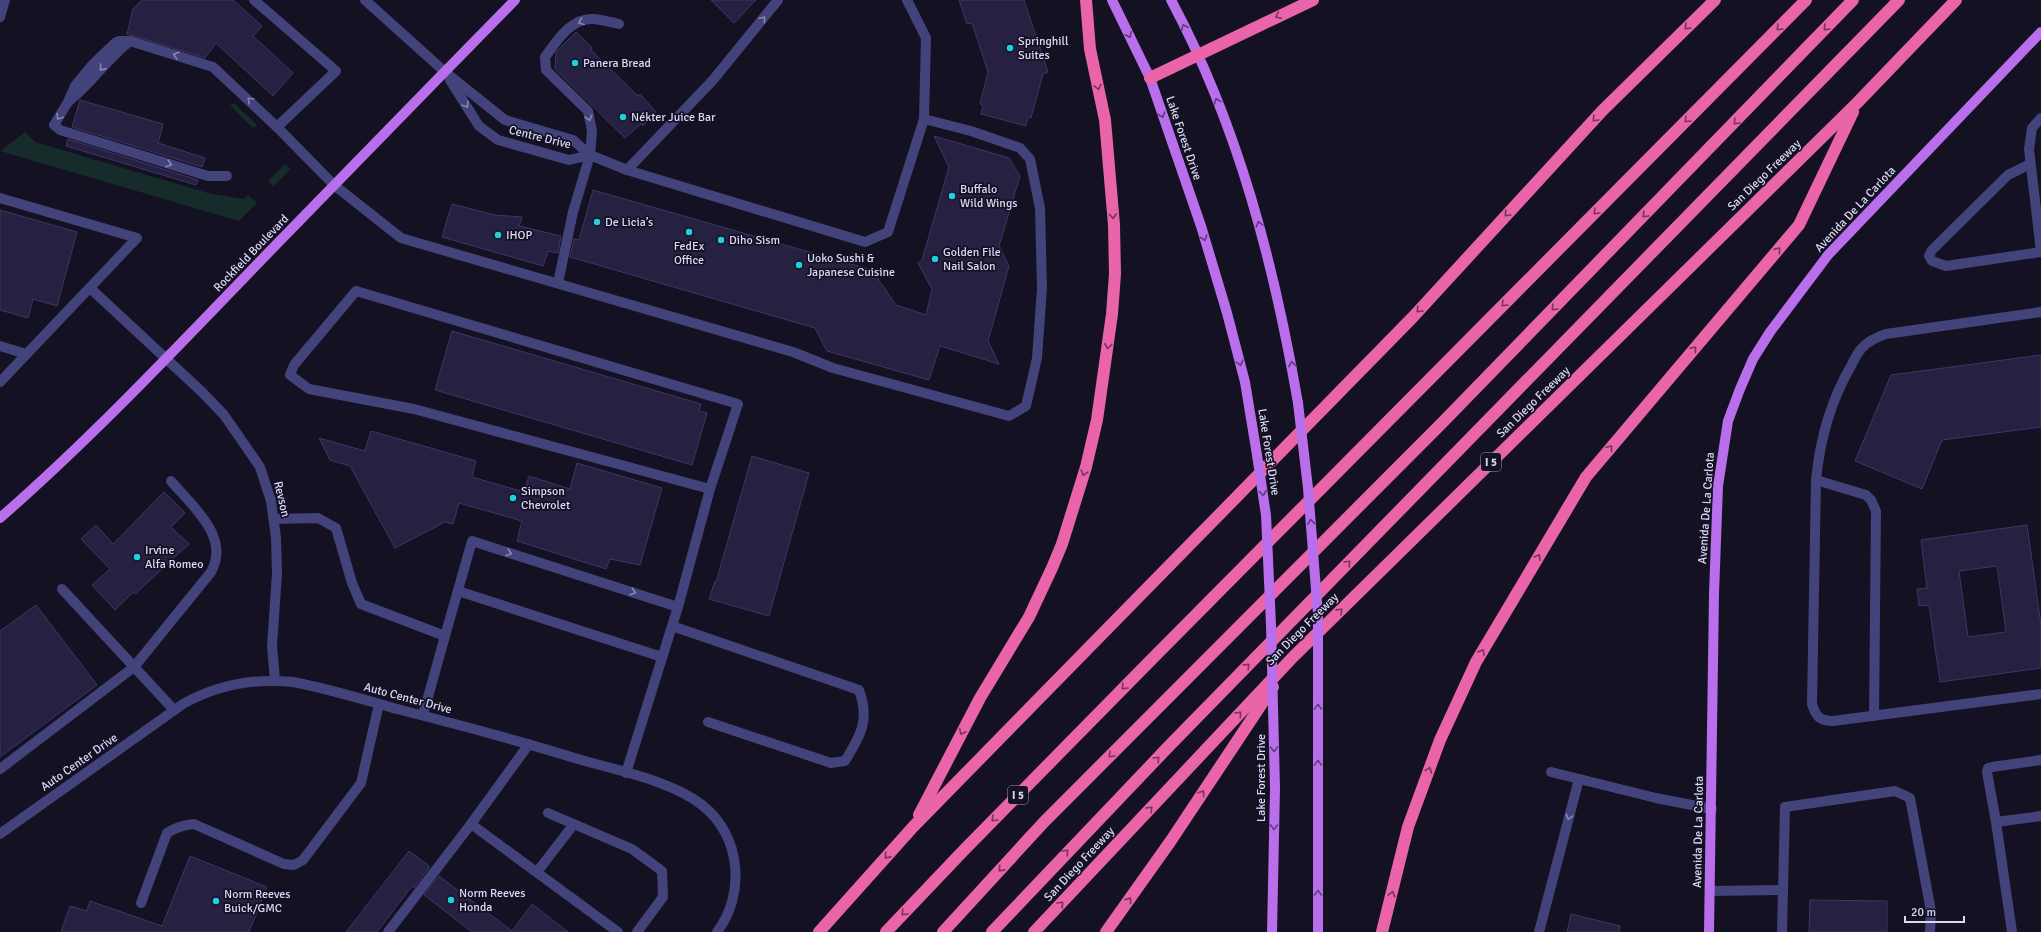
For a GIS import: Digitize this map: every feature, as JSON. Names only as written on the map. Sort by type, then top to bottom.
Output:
[{"type":"highway","points":[[913,827],[980,698],[1029,617],[1052,568],[1062,544],[1084,474],[1097,420],[1112,314],[1115,274],[1114,225],[1105,120],[1090,49],[1086,0]]},
{"type":"highway","points":[[1150,78],[1196,54],[1313,0]]},
{"type":"highway","points":[[819,932],[913,827],[1413,317],[1602,111],[1715,0]]},
{"type":"highway","name":"I 5","points":[[886,932],[965,849],[1152,659],[1806,0]]},
{"type":"highway","points":[[944,932],[1044,822],[1442,423],[1853,0]]},
{"type":"highway","points":[[992,932],[1165,750],[1899,0]]},
{"type":"highway","name":"San Diego Freeway","points":[[1034,932],[1293,657],[1857,103],[1956,0]]},
{"type":"highway","points":[[1382,932],[1408,827],[1440,740],[1476,662],[1586,477],[1799,225],[1857,103]]},
{"type":"highway","points":[[1106,932],[1170,842],[1293,657]]},
{"type":"main road","name":"Rockfield Boulevard","points":[[0,518],[29,493],[167,360],[334,185],[515,0]]},
{"type":"main road","name":"Lake Forest Drive","points":[[1112,0],[1150,78],[1201,226],[1227,313],[1245,382],[1266,515],[1271,625],[1275,788],[1272,932]]},
{"type":"main road","points":[[1171,0],[1215,94],[1253,200],[1286,332],[1298,403],[1308,488],[1318,615],[1318,932]]},
{"type":"main road","name":"Avenida De La Carlota","points":[[1709,932],[1714,594],[1718,486],[1728,421],[1753,359],[1770,332],[1828,255],[2041,32]]},
{"type":"street","points":[[0,17],[5,0]]},
{"type":"street","points":[[254,0],[336,71],[277,128]]},
{"type":"street","name":"Centre Drive","points":[[364,0],[445,72],[505,120],[573,140],[590,155]]},
{"type":"street","points":[[627,170],[713,80],[778,0]]},
{"type":"street","points":[[590,155],[627,170],[865,242],[888,232],[924,119],[926,38],[907,0]]},
{"type":"street","points":[[558,283],[573,212],[590,155],[592,131],[588,111],[546,70],[545,57],[567,28],[583,20],[594,19],[619,24]]},
{"type":"street","points":[[226,176],[208,176],[60,130],[54,125],[68,102],[75,86],[109,47],[119,41],[130,41],[213,67],[246,96],[334,185],[401,238],[794,352],[833,368],[1009,416],[1026,406],[1038,358],[1042,288],[1040,208],[1030,159],[1020,148],[971,131],[924,119]]},
{"type":"street","name":"Centre Drive","points":[[445,72],[479,126],[498,140],[569,160],[590,155]]},
{"type":"street","points":[[2030,164],[2008,175],[1932,250],[1929,256],[1932,261],[1946,266],[2041,252],[2030,164],[2028,149],[2032,128],[2041,118]]},
{"type":"street","points":[[0,198],[138,238],[0,382]]},
{"type":"street","name":"Revson","points":[[90,288],[224,415],[260,467],[266,484],[274,519],[277,573],[272,646],[275,680]]},
{"type":"street","points":[[626,773],[678,607],[710,489],[738,404],[356,291],[294,365],[290,375],[309,389],[414,409],[710,489]]},
{"type":"street","points":[[2041,312],[1886,334],[1876,338],[1862,347],[1843,381],[1830,409],[1818,456],[1816,480],[1812,704],[1815,716],[1823,721],[1874,716],[2041,694]]},
{"type":"street","points":[[0,346],[26,354]]},
{"type":"street","points":[[1816,480],[1866,495],[1871,500],[1876,511],[1874,716]]},
{"type":"street","points":[[0,769],[134,667],[212,572],[217,560],[217,543],[212,530],[171,481]]},
{"type":"street","points":[[274,519],[318,518],[336,528],[352,583],[361,604],[445,636]]},
{"type":"street","points":[[423,716],[472,541],[678,607]]},
{"type":"street","points":[[62,589],[174,710]]},
{"type":"street","points":[[458,591],[662,657]]},
{"type":"street","points":[[672,626],[859,690],[863,701],[864,719],[861,736],[845,760],[831,763],[708,722]]},
{"type":"street","name":"Auto Center Drive","points":[[1,831],[183,704],[211,691],[255,681],[275,680],[311,685],[529,744],[676,789],[692,798],[711,813],[721,826],[729,842],[736,870],[732,904],[726,919],[717,932]]},
{"type":"street","points":[[141,903],[167,833],[174,828],[185,825],[194,824],[284,864],[294,865],[303,860],[361,784],[379,704]]},
{"type":"street","points":[[388,932],[471,824],[529,744]]},
{"type":"street","points":[[2012,932],[1987,772],[1988,768],[2041,760]]},
{"type":"street","points":[[1551,772],[1656,798],[1712,809]]},
{"type":"street","points":[[1539,932],[1579,779]]},
{"type":"street","points":[[1782,932],[1785,807],[1895,791],[1910,798],[1931,911],[1930,932]]},
{"type":"street","points":[[548,813],[632,849],[662,871],[664,897],[637,932]]},
{"type":"street","points":[[1996,822],[2041,816]]},
{"type":"street","points":[[471,824],[618,932]]},
{"type":"street","points":[[537,872],[574,824]]},
{"type":"street","points":[[1710,890],[1783,890]]},
{"type":"green space","points":[[234,103],[257,125],[253,128],[230,106]]},
{"type":"green space","points":[[25,132],[35,142],[208,193],[244,199],[248,195],[257,203],[239,221],[0,151]]},
{"type":"green space","points":[[285,164],[291,169],[273,187],[268,181]]},
{"type":"building","points":[[142,0],[233,0],[262,26],[253,36],[293,73],[273,96],[216,43],[205,58],[127,34],[133,9]]},
{"type":"building","points":[[711,0],[756,0],[734,23]]},
{"type":"building","name":"Springhill Suites","points":[[959,0],[1024,0],[1048,72],[1043,74],[1031,118],[1028,117],[1026,126],[981,114],[983,105],[980,104],[988,72],[972,23],[967,24]]},
{"type":"building","points":[[576,32],[592,48],[591,50],[638,96],[640,94],[656,112],[643,126],[641,124],[625,138],[555,69],[556,52]]},
{"type":"building","points":[[80,100],[163,124],[158,143],[205,158],[202,167],[72,127]]},
{"type":"building","points":[[934,136],[1009,158],[1020,176],[999,246],[1009,266],[988,341],[999,364],[940,346],[929,380],[827,351],[815,328],[570,257],[574,239],[579,240],[593,190],[872,270],[896,305],[926,315],[932,289],[918,263],[922,260],[949,167]]},
{"type":"building","points":[[68,139],[198,180],[196,185],[66,146]]},
{"type":"building","name":"IHOP","points":[[452,204],[495,215],[522,217],[519,226],[561,236],[558,253],[548,251],[543,266],[442,237]]},
{"type":"building","points":[[0,210],[77,232],[57,306],[33,299],[28,318],[0,310]]},
{"type":"building","points":[[452,331],[701,404],[699,411],[707,413],[692,465],[435,390]]},
{"type":"building","points":[[2041,355],[2041,427],[1942,440],[1922,489],[1855,461],[1891,375]]},
{"type":"building","name":"Simpson Chevrolet","points":[[371,431],[476,461],[472,477],[524,492],[529,476],[570,489],[577,463],[662,488],[640,565],[610,559],[606,569],[517,541],[522,521],[459,503],[453,524],[445,522],[395,548],[350,466],[330,460],[319,438],[365,451]]},
{"type":"building","points":[[752,456],[809,473],[769,616],[709,599],[715,581],[716,582]]},
{"type":"building","name":"Irvine Alfa Romeo","points":[[164,492],[185,513],[171,527],[189,544],[135,594],[133,592],[115,610],[92,585],[110,569],[81,539],[96,525],[113,544]]},
{"type":"building","points":[[2027,525],[2041,625],[2041,668],[1940,682],[1929,605],[1919,606],[1917,589],[1927,588],[1921,540]],"holes":[[[1997,566],[2006,632],[1968,637],[1959,571]]]},
{"type":"building","points":[[36,605],[97,685],[0,757],[0,631]]},
{"type":"building","points":[[409,851],[428,865],[429,868],[414,888],[412,886],[377,932],[346,932]]},
{"type":"building","name":"Norm Reeves Buick/GMC","points":[[190,856],[267,887],[249,932],[61,932],[70,906],[87,911],[90,901],[162,926]]},
{"type":"building","name":"Norm Reeves Honda","points":[[439,876],[512,931],[532,904],[568,932],[472,932],[424,895]]},
{"type":"building","points":[[1810,900],[1887,901],[1887,932],[1809,932]]},
{"type":"building","points":[[1571,914],[1620,926],[1619,932],[1567,932]]},
{"type":"place","name":"Springhill Suites","points":[[1010,48]]},
{"type":"place","name":"Panera Bread","points":[[575,63]]},
{"type":"place","name":"Nékter Juice Bar","points":[[623,117]]},
{"type":"place","name":"Buffalo Wild Wings","points":[[952,196]]},
{"type":"place","name":"De Licia’s","points":[[597,222]]},
{"type":"place","name":"FedEx Office","points":[[689,232]]},
{"type":"place","name":"IHOP","points":[[498,235]]},
{"type":"place","name":"Diho Sism","points":[[721,240]]},
{"type":"place","name":"Golden File Nail Salon","points":[[935,259]]},
{"type":"place","name":"Uoko Sushi & Japanese Cuisine","points":[[799,265]]},
{"type":"place","name":"Simpson Chevrolet","points":[[513,498]]},
{"type":"place","name":"Irvine Alfa Romeo","points":[[137,557]]},
{"type":"place","name":"Norm Reeves Honda","points":[[451,900]]},
{"type":"place","name":"Norm Reeves Buick/GMC","points":[[216,901]]}]
